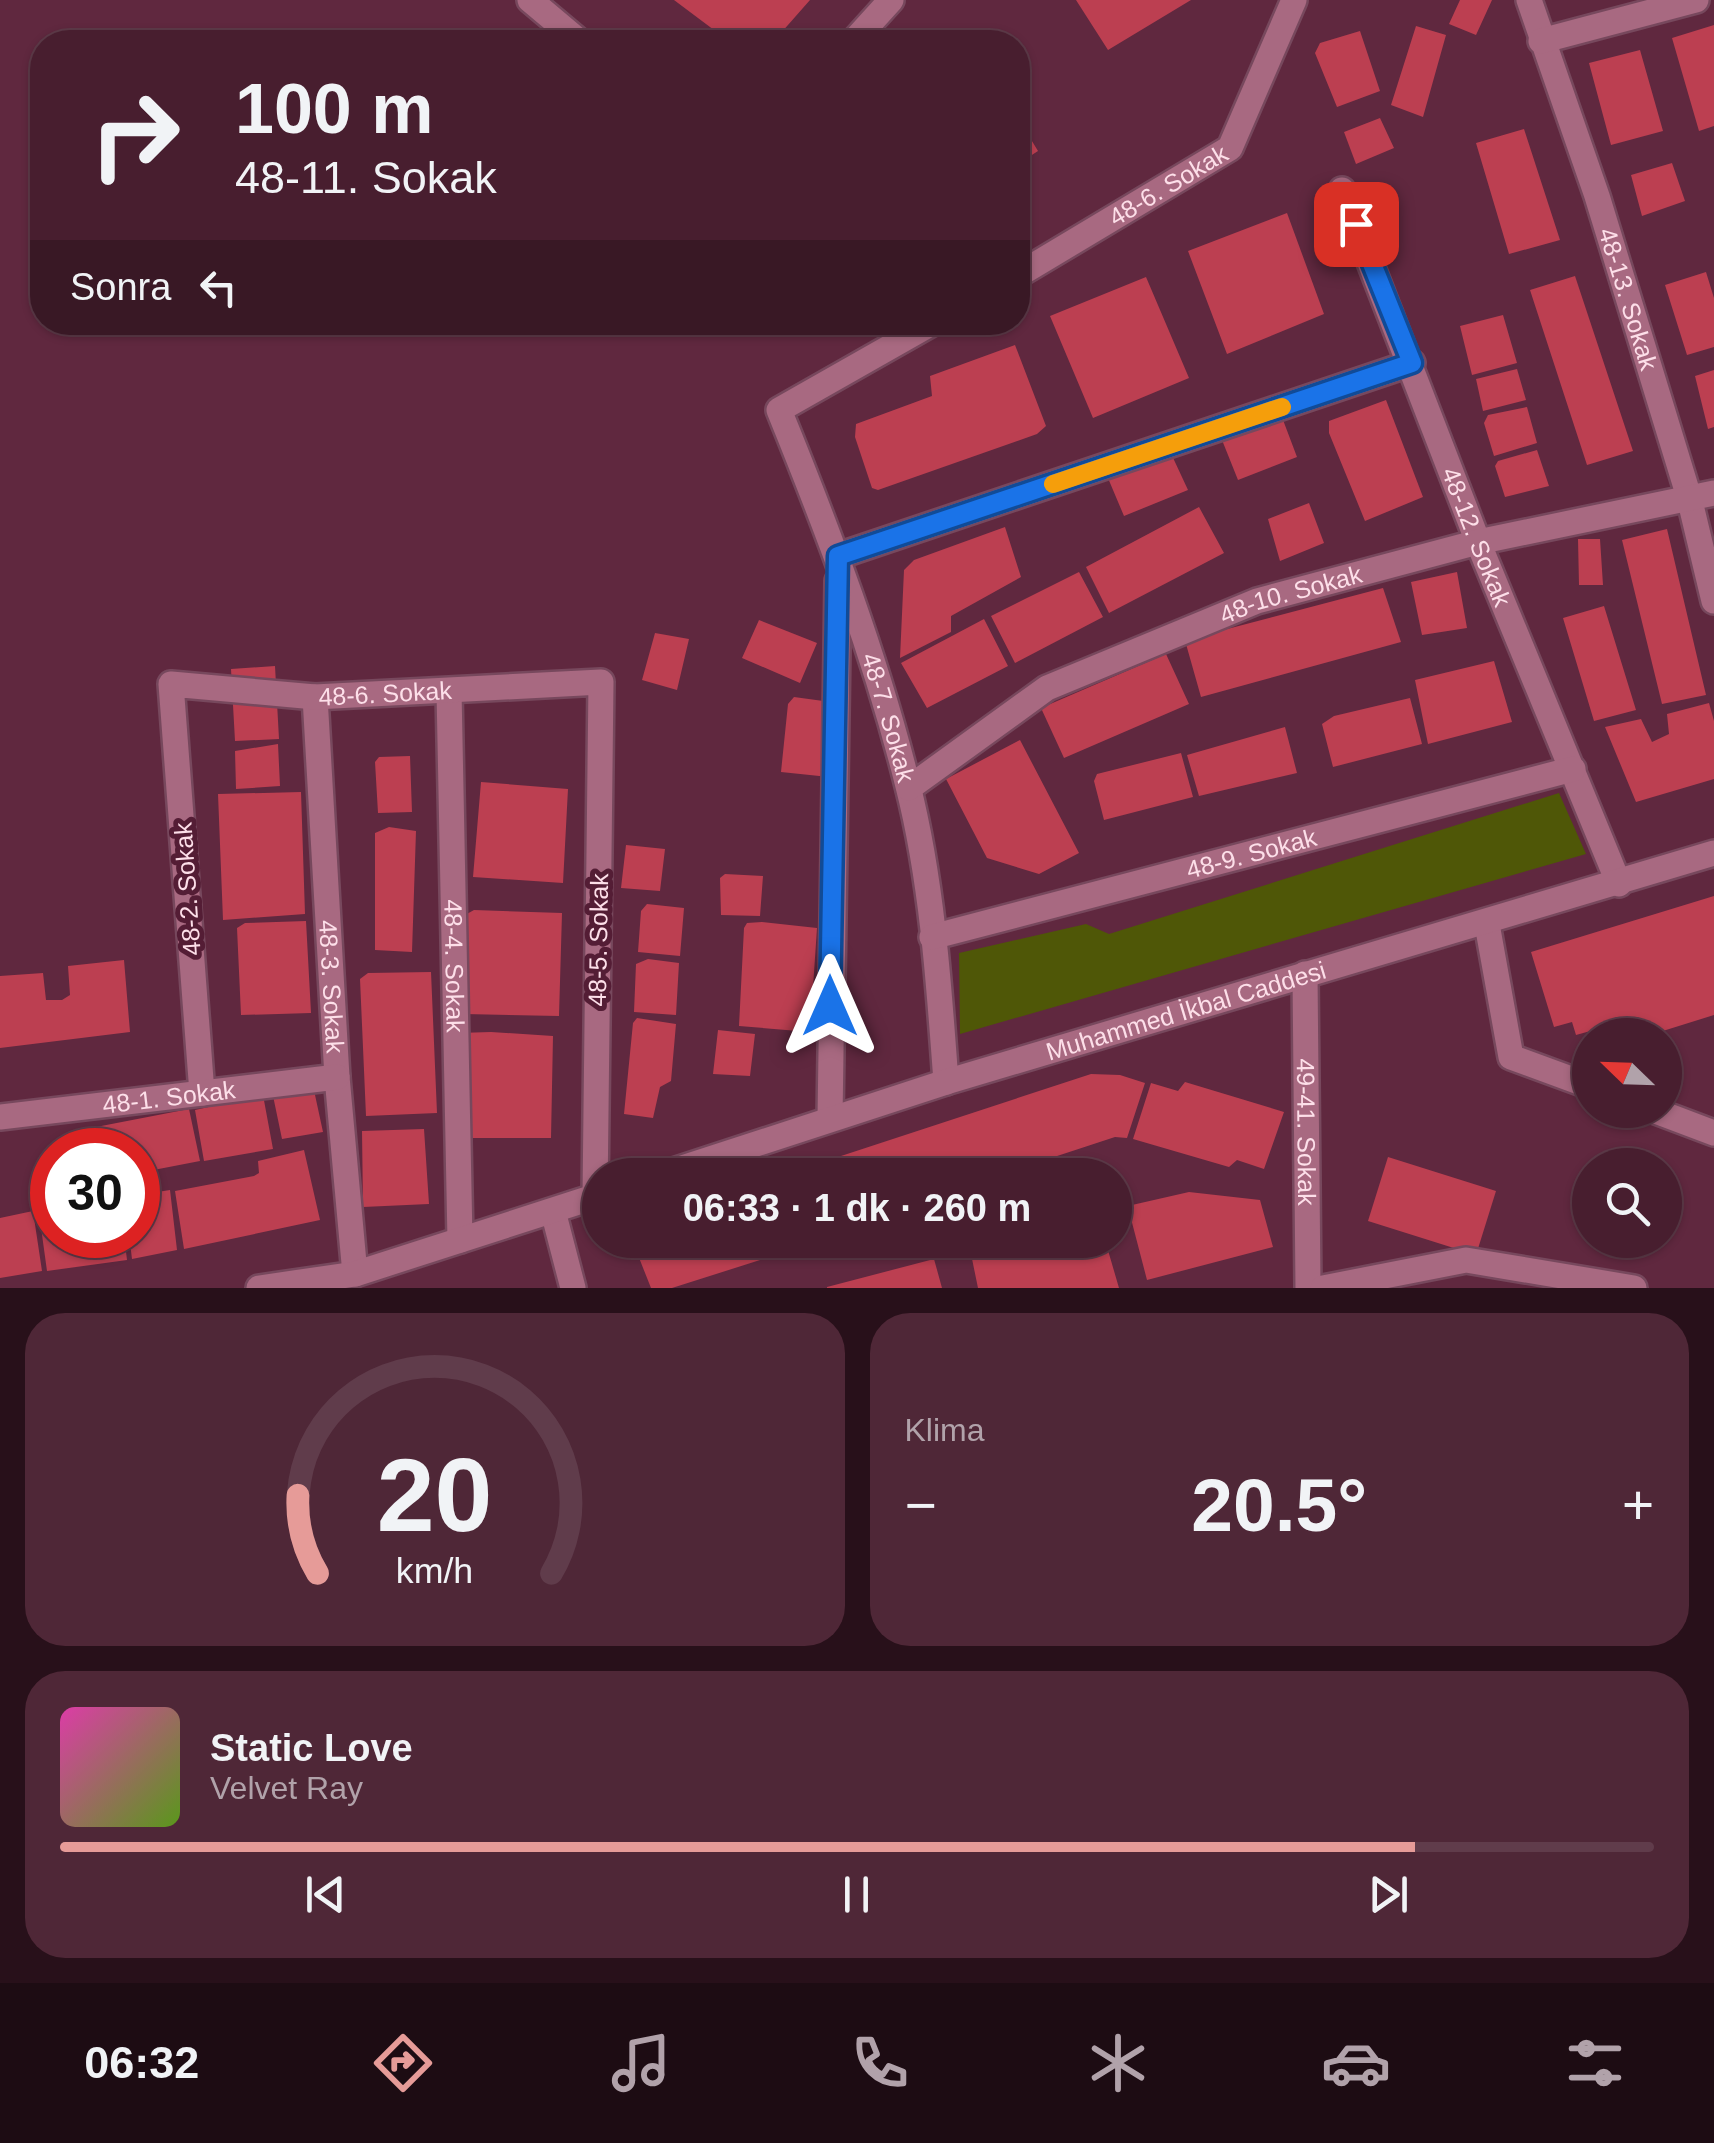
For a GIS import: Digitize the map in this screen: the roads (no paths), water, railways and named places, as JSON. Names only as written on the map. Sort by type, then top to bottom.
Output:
[{"type":"street","points":[[530,0],[566,30]]},
{"type":"street","points":[[864,30],[891,0]]},
{"type":"street","name":"48-6. Sokak","points":[[1030,268],[1230,148],[1294,0]]},
{"type":"street","name":"48-13. Sokak","points":[[1529,0],[1701,495],[1714,601]]},
{"type":"street","points":[[1541,41],[1696,0]]},
{"type":"street","name":"48-12. Sokak","points":[[1342,190],[1478,542],[1619,884]]},
{"type":"street","points":[[904,335],[779,410],[838,556],[1412,363]]},
{"type":"street","name":"48-10. Sokak","points":[[909,788],[1048,688],[1257,600],[1478,542],[1701,495]]},
{"type":"street","name":"48-7. Sokak","points":[[838,556],[909,788],[932,937],[946,1082]]},
{"type":"street","name":"48-7. Sokak","points":[[830,1118],[838,556]]},
{"type":"street","name":"48-6. Sokak","points":[[172,684],[315,697],[601,682]]},
{"type":"street","name":"48-5. Sokak","points":[[598,1158],[601,682]]},
{"type":"street","name":"48-2. Sokak","points":[[172,684],[202,1093]]},
{"type":"street","name":"48-4. Sokak","points":[[449,691],[460,1240]]},
{"type":"street","name":"48-3. Sokak","points":[[315,697],[338,1077],[355,1274]]},
{"type":"street","name":"48-9. Sokak","points":[[932,937],[1572,769]]},
{"type":"street","name":"Muhammed İkbal Caddesi","points":[[711,1158],[946,1082],[1714,853]]},
{"type":"street","points":[[1486,924],[1511,1057],[1572,1079]]},
{"type":"street","name":"49-41. Sokak","points":[[1305,974],[1308,1288]]},
{"type":"street","name":"48-1. Sokak","points":[[0,1117],[338,1077]]},
{"type":"street","points":[[1682,1121],[1714,1133]]},
{"type":"street","points":[[259,1288],[355,1274],[582,1201]]},
{"type":"street","points":[[553,1211],[573,1288]]},
{"type":"street","points":[[1323,1288],[1466,1260],[1625,1287]]}]
